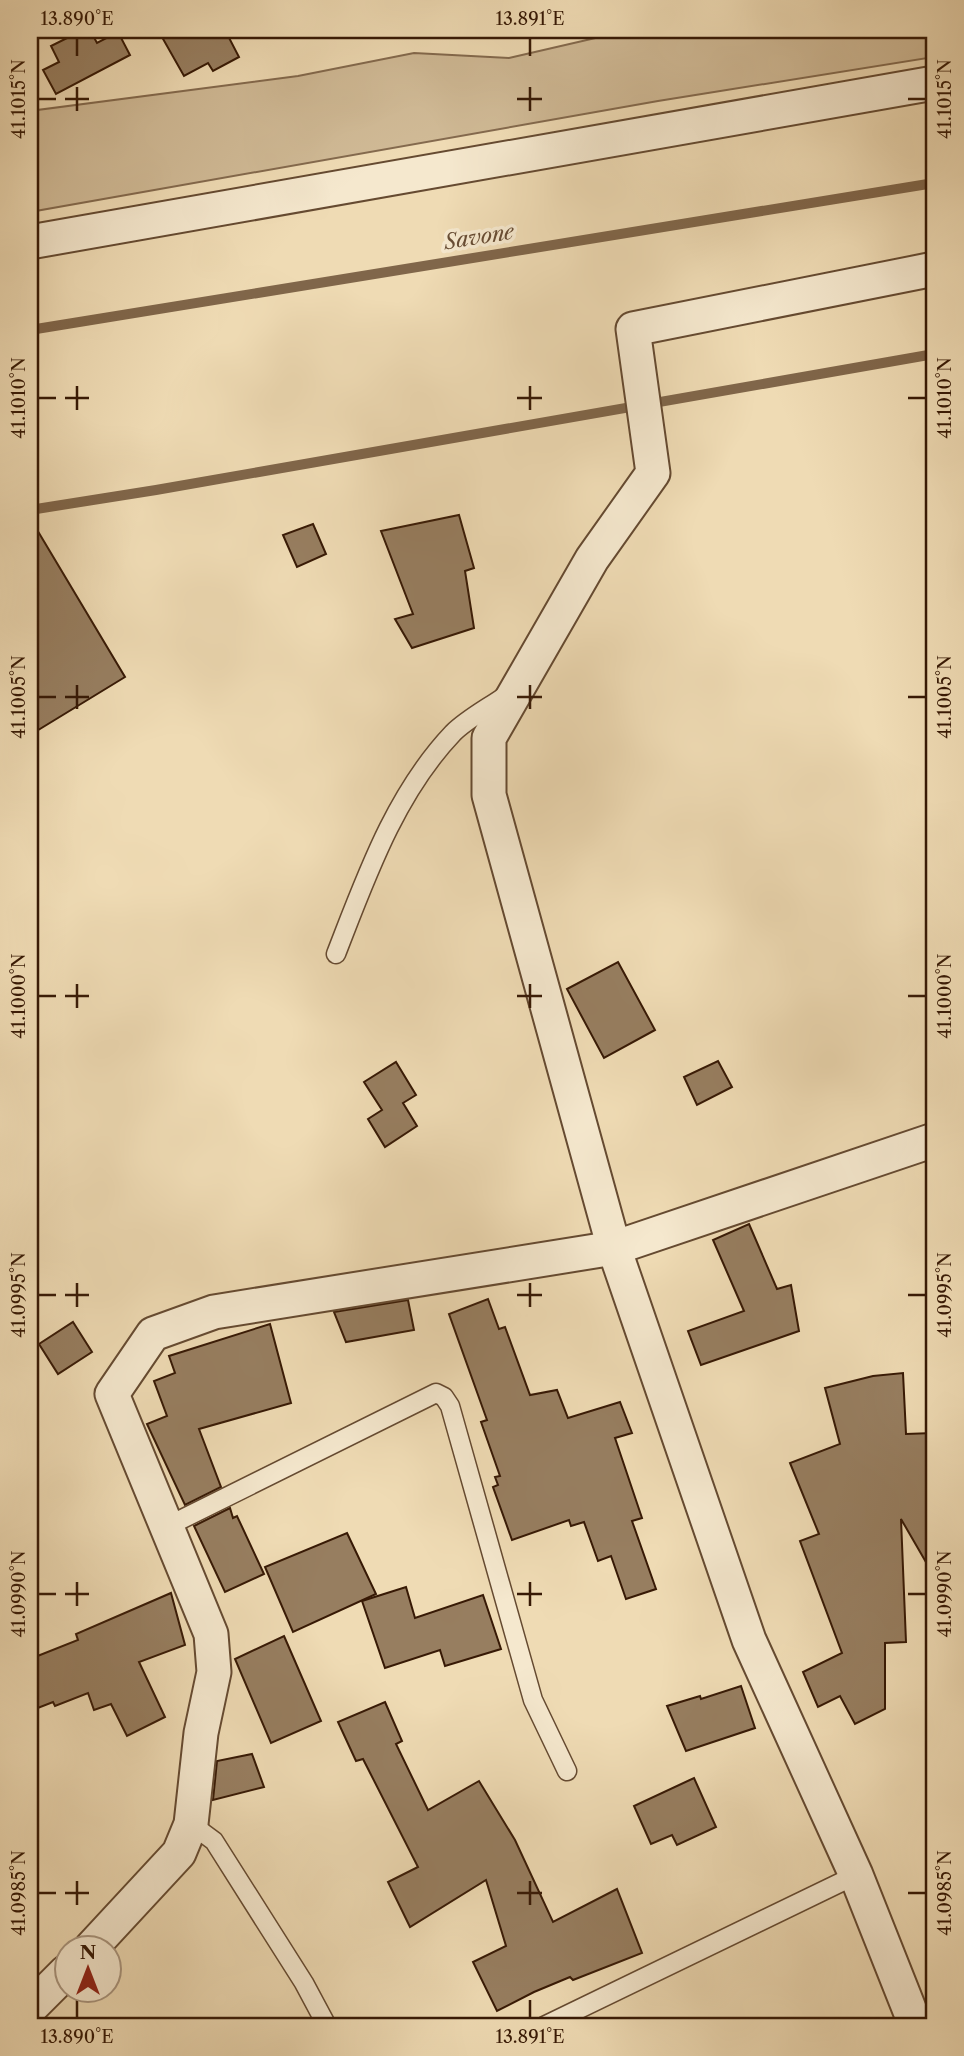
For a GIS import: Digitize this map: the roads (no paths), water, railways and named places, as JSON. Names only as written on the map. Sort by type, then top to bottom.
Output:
[{"type":"street","points":[[30,242],[934,83]]},
{"type":"street","points":[[916,2026],[856,1875],[748,1640],[614,1248],[489,795],[489,738],[592,559],[653,473],[633,329],[934,269]]},
{"type":"street","points":[[104,1934],[178,1853],[191,1824],[201,1733],[214,1672],[211,1633],[127,1436],[112,1394],[153,1334],[214,1312],[614,1248],[934,1140]]},
{"type":"street","points":[[30,2008],[52,1986]]},
{"type":"lane","points":[[337,954],[369,869],[413,783],[454,732],[520,685]]},
{"type":"lane","points":[[168,1527],[436,1393],[444,1397],[450,1406],[533,1700],[567,1771]]},
{"type":"lane","points":[[191,1824],[214,1841],[304,1983],[327,2026]]},
{"type":"lane","points":[[544,2026],[856,1875]]},
{"type":"waterway","name":"Savone","points":[[30,330],[934,183]]},
{"type":"waterway","points":[[30,510],[934,354]]}]
